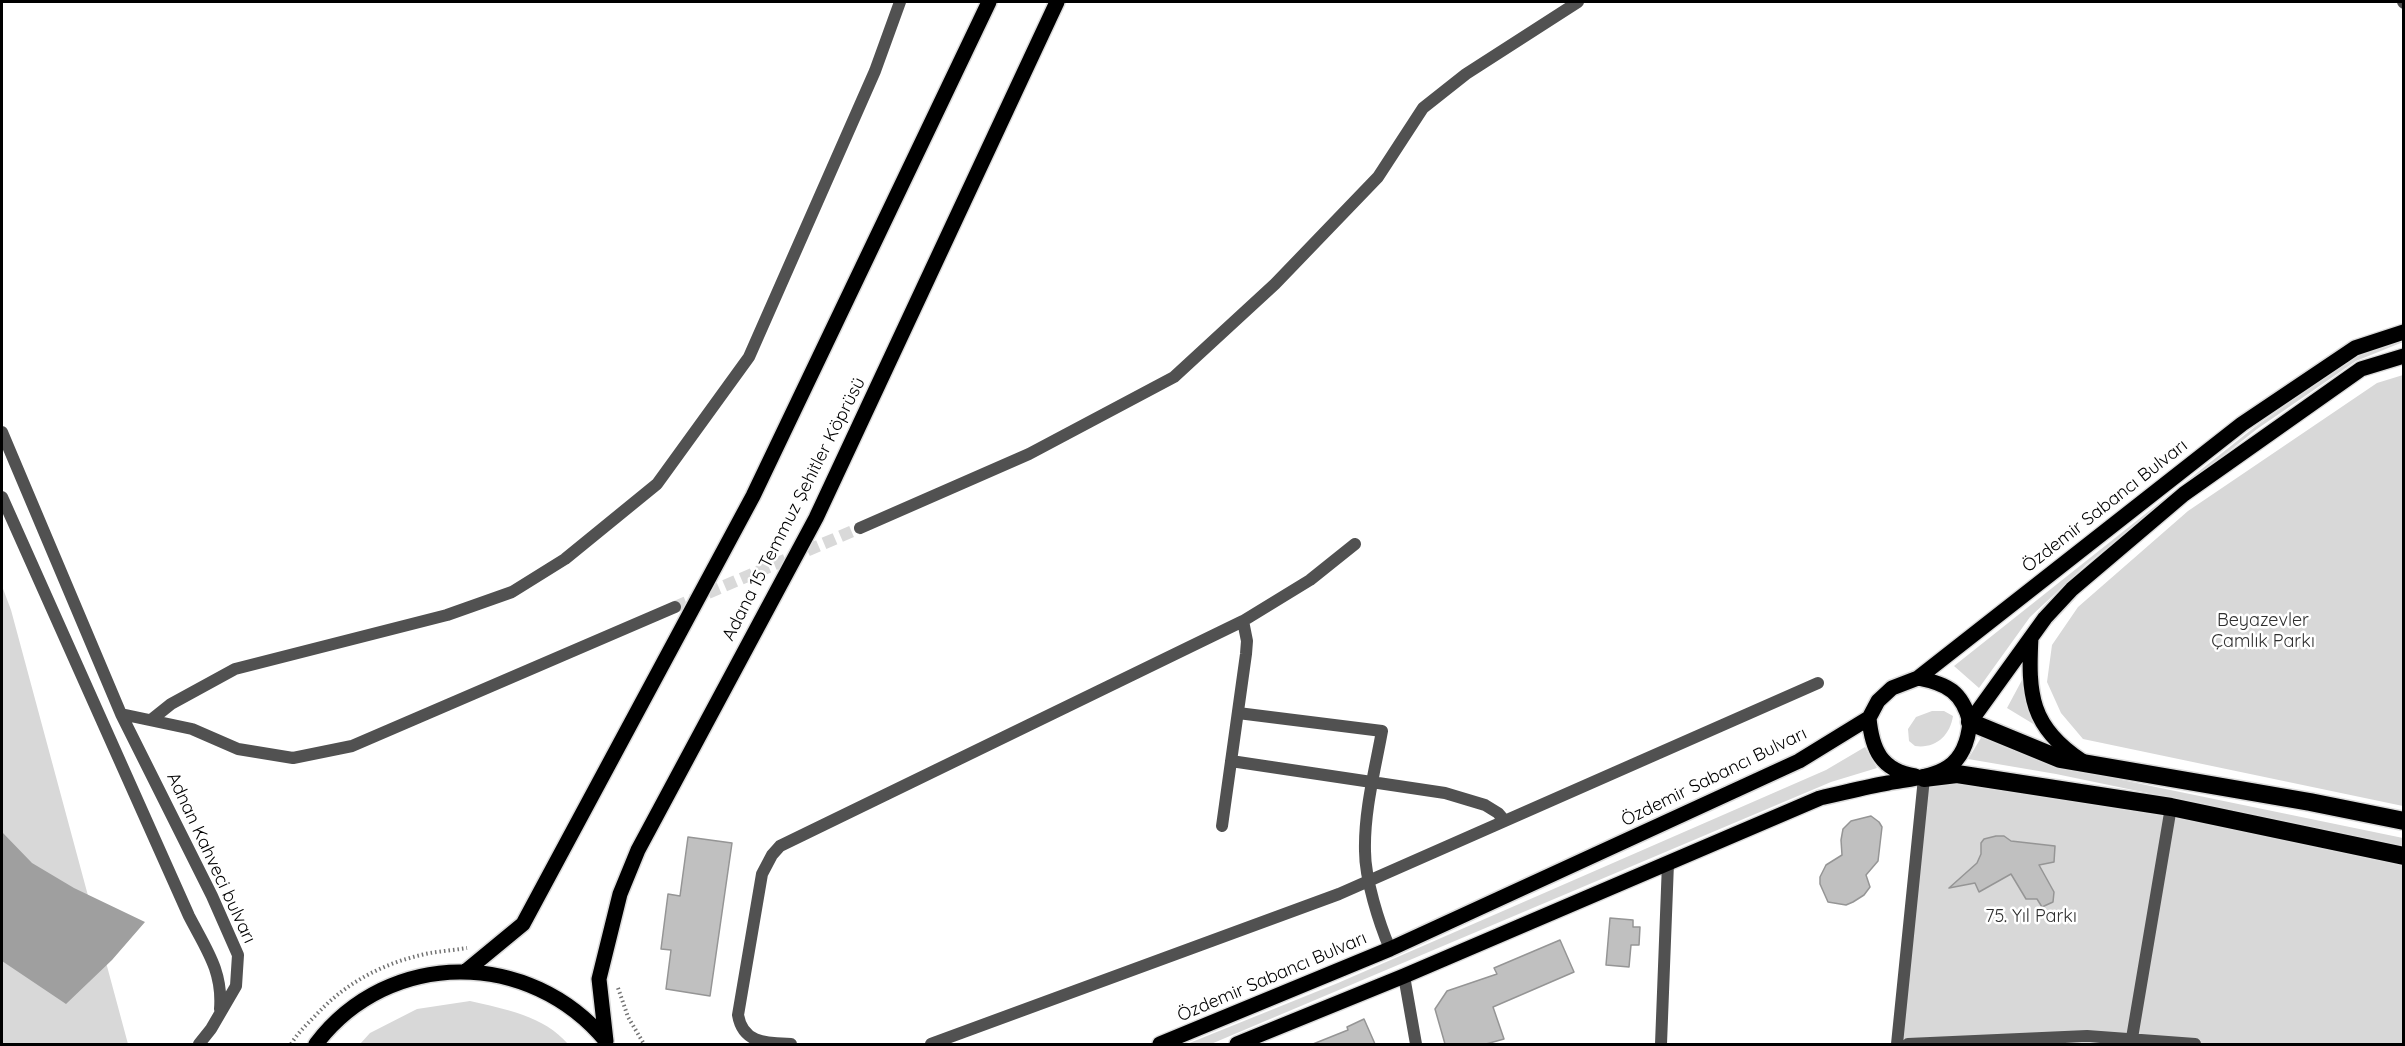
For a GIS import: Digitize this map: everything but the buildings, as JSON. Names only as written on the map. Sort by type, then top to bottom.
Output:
[{"type":"highway","points":[[1970,722],[2060,759],[2402,820]]},
{"type":"highway","points":[[1924,778],[1957,774],[2171,807],[2403,856]]},
{"type":"main road","points":[[466,971],[523,924],[753,496],[989,2]]},
{"type":"main road","name":"Adana 15 Temmuz Şehitler Köprüsü","points":[[608,1043],[600,980],[620,894],[638,850],[827,494],[1057,2]]},
{"type":"main road","name":"Özdemir Sabancı Bulvarı","points":[[1160,1044],[1390,949],[1799,761],[1869,718],[1878,701],[1892,688],[1918,678],[2242,424],[2355,348],[2403,332]]},
{"type":"main road","points":[[1970,722],[2045,618],[2072,589],[2184,494],[2361,369],[2403,356]]},
{"type":"main road","points":[[2031,637],[2030,684],[2035,707],[2043,725],[2055,739],[2066,751],[2084,763]]},
{"type":"main road","points":[[1237,1044],[1404,976],[1820,798],[1888,783],[1924,778],[1952,766],[1969,739],[1970,722],[1966,705],[1955,692],[1939,682],[1918,678]]},
{"type":"main road","points":[[1869,718],[1871,736],[1878,753],[1888,766],[1902,774],[1924,778]]},
{"type":"main road","points":[[316,1044],[327,1029],[374,993],[434,973],[466,971],[508,978],[541,988],[563,1001],[590,1022],[608,1043]]},
{"type":"street","points":[[151,720],[171,704],[236,669],[447,615],[512,592],[565,559],[657,484],[749,357],[875,71],[900,2]]},
{"type":"street","points":[[860,528],[1029,454],[1174,377],[1275,284],[1378,177],[1423,108],[1466,74],[1578,2]]},
{"type":"street","name":"Adnan Kahveci bulvarı","points":[[2,432],[121,714],[212,896],[238,955],[236,986],[220,1014],[198,1044]]},
{"type":"street","points":[[2,497],[189,916],[216,970],[222,989],[220,1014]]},
{"type":"street","points":[[791,1044],[761,1042],[754,1039],[742,1029],[738,1015],[760,883],[766,865],[780,846],[1243,621],[1310,580],[1355,544]]},
{"type":"street","points":[[121,714],[192,729],[238,749],[293,758],[352,746],[675,607]]},
{"type":"street","points":[[1222,826],[1246,654],[1243,621]]},
{"type":"street","points":[[931,1044],[1339,894],[1818,683]]},
{"type":"street","points":[[1238,713],[1382,731],[1366,832],[1368,880],[1390,949]]},
{"type":"street","points":[[1231,760],[1445,793],[1473,801],[1498,813],[1504,820]]},
{"type":"street","points":[[1897,1044],[1924,778]]},
{"type":"street","points":[[2132,1038],[2171,807]]},
{"type":"street","points":[[1661,1044],[1668,863]]},
{"type":"street","points":[[1404,976],[1416,1044]]},
{"type":"street","points":[[1908,1044],[2132,1038],[2195,1044]]},
{"type":"path","points":[[291,1044],[323,1007],[347,987],[380,968],[431,953],[472,946]]},
{"type":"path","points":[[615,978],[628,1017],[644,1044]]},
{"type":"green space","points":[[2403,337],[2403,342],[2356,361],[2257,429],[2087,564],[2030,617],[1979,688],[1954,666],[2256,426],[2356,356]]},
{"type":"green space","name":"Beyazevler Çamlık Parkı","points":[[2403,375],[2403,806],[2083,739],[2061,713],[2047,682],[2052,645],[2078,607],[2188,511],[2377,383]]},
{"type":"green space","points":[[2,586],[11,610],[128,1044],[2,1044]]},
{"type":"green space","points":[[2022,680],[2027,705],[2035,725],[2007,708]]},
{"type":"green space","points":[[1932,711],[1944,711],[1953,716],[1949,730],[1935,743],[1915,746],[1909,741],[1908,729],[1916,717]]},
{"type":"green space","points":[[1984,733],[2059,767],[2403,838],[2403,846],[2056,774],[1968,759]]},
{"type":"green space","points":[[1865,747],[1877,768],[1831,782],[1211,1044],[1187,1044],[1338,983],[1826,770]]},
{"type":"green space","name":"75. Yıl Parkı","points":[[1924,778],[2171,807],[2403,856],[2403,1044],[2195,1044],[2132,1038],[1897,1044]]},
{"type":"green space","points":[[470,1001],[536,1020],[558,1034],[568,1044],[360,1044],[370,1033],[417,1009]]},
{"type":"shaded area","points":[[2,832],[32,863],[74,888],[145,922],[112,960],[66,1004],[2,961]]},
{"type":"tunnel","points":[[675,607],[860,528]]}]
